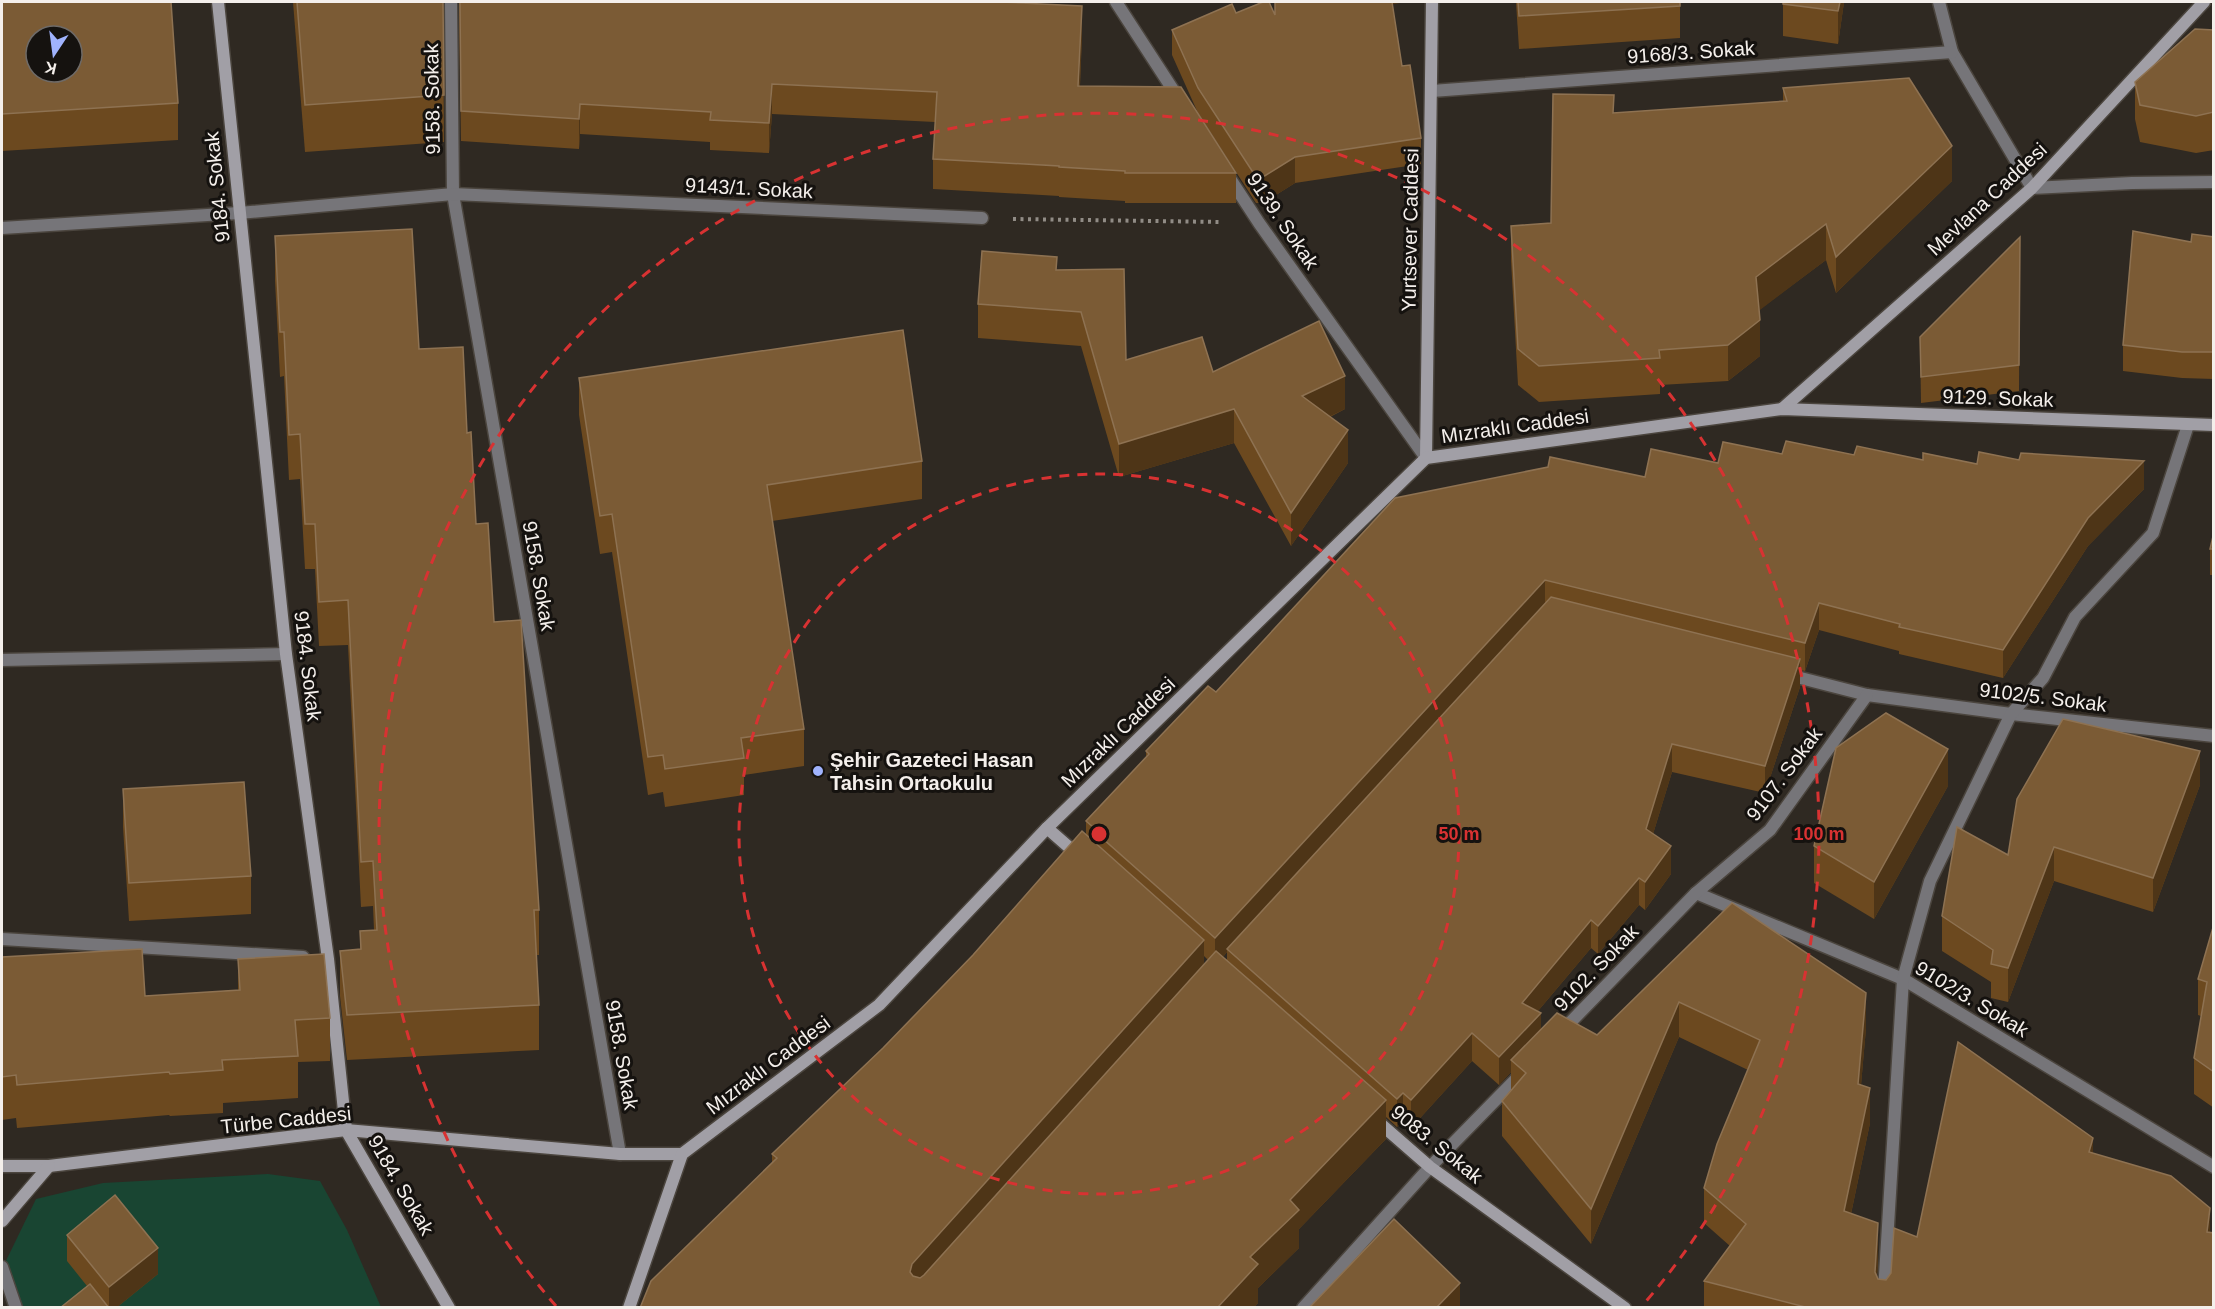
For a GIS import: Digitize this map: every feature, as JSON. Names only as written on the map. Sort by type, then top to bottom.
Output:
[{"type":"main road","name":"9184. Sokak","points":[[218,2],[286,654],[328,958],[346,1130],[449,1308]]},
{"type":"main road","name":"Yurtsever Caddesi","points":[[1426,458],[1432,2]]},
{"type":"main road","name":"Mevlana Caddesi","points":[[1782,409],[2032,188],[2204,2]]},
{"type":"main road","name":"Mızraklı Caddesi","points":[[682,1154],[879,1005],[1047,828],[1426,458],[1782,409]]},
{"type":"main road","name":"9129. Sokak","points":[[1782,409],[2214,425]]},
{"type":"main road","points":[[1047,828],[1091,867]]},
{"type":"main road","name":"9083. Sokak","points":[[1367,1112],[1430,1167],[1625,1308]]},
{"type":"main road","name":"Türbe Caddesi","points":[[2,1166],[49,1166],[346,1130],[620,1154],[682,1154]]},
{"type":"main road","points":[[629,1308],[682,1154]]},
{"type":"main road","points":[[2,1221],[49,1166]]},
{"type":"street","name":"9158. Sokak","points":[[451,2],[453,194],[620,1154]]},
{"type":"street","points":[[1116,2],[1187,112]]},
{"type":"street","points":[[1939,2],[1952,52],[2032,188],[2214,182]]},
{"type":"street","name":"9168/3. Sokak","points":[[1432,91],[1952,52]]},
{"type":"street","name":"9139. Sokak","points":[[1220,163],[1259,223],[1426,458]]},
{"type":"street","name":"9143/1. Sokak","points":[[2,228],[239,213],[453,194],[982,218]]},
{"type":"street","points":[[1883,1308],[1903,979],[1930,881],[2012,714],[2043,678],[2074,617],[2152,533],[2188,425]]},
{"type":"street","points":[[2,660],[286,654]]},
{"type":"street","name":"9102/5. Sokak","points":[[1776,672],[1868,695],[2012,714],[2214,736]]},
{"type":"street","name":"9107. Sokak","points":[[1696,893],[1770,830],[1868,695]]},
{"type":"street","name":"9102/3. Sokak","points":[[1696,893],[1903,979],[2214,1167]]},
{"type":"street","name":"9102. Sokak","points":[[1555,1039],[1696,893]]},
{"type":"street","points":[[2,939],[328,958]]},
{"type":"street","points":[[1302,1308],[1430,1167],[1530,1064]]},
{"type":"street","points":[[2,1267],[16,1308]]},
{"type":"path","points":[[982,218],[1259,223]]},
{"type":"green space","points":[[268,1174],[320,1181],[347,1230],[381,1307],[16,1307],[2,1269],[36,1199],[103,1183]]},
{"type":"building","points":[[2,2],[171,2],[178,103],[2,114]]},
{"type":"building","points":[[297,2],[443,2],[444,95],[305,105]]},
{"type":"building","points":[[460,2],[1001,2],[1082,6],[1078,86],[1181,87],[1236,173],[1125,173],[1125,171],[1059,166],[933,159],[937,92],[772,84],[769,123],[710,120],[711,112],[580,104],[579,119],[461,111]]},
{"type":"building","points":[[1263,2],[1269,2],[1275,15],[1275,2],[1392,2],[1402,66],[1410,65],[1421,138],[1295,157],[1263,177],[1256,177],[1198,88],[1172,30],[1232,4],[1236,13]]},
{"type":"building","points":[[1518,2],[1680,2],[1680,6],[1519,16]]},
{"type":"building","points":[[1783,2],[1840,2],[1838,11],[1783,4]]},
{"type":"building","points":[[2195,29],[2214,30],[2214,112],[2196,116],[2140,105],[2135,82]]},
{"type":"building","points":[[1909,78],[1952,146],[1836,257],[1826,224],[1756,277],[1760,320],[1728,345],[1659,350],[1660,358],[1539,366],[1518,349],[1511,226],[1551,223],[1553,94],[1614,95],[1613,113],[1787,101],[1783,88]]},
{"type":"building","points":[[412,229],[419,349],[463,347],[467,433],[471,432],[476,524],[488,523],[494,622],[521,620],[539,910],[534,910],[539,1005],[347,1015],[340,951],[361,949],[360,931],[377,930],[373,861],[361,862],[348,600],[319,602],[315,524],[305,524],[300,434],[289,435],[284,332],[280,332],[275,236]]},
{"type":"building","points":[[2133,231],[2191,242],[2192,234],[2214,237],[2214,352],[2182,352],[2123,345]]},
{"type":"building","points":[[2020,237],[2019,365],[1921,377],[1920,337]]},
{"type":"building","points":[[982,251],[1057,257],[1056,270],[1124,269],[1126,360],[1202,337],[1213,372],[1319,321],[1345,376],[1302,396],[1348,430],[1291,513],[1234,409],[1119,444],[1081,312],[978,304]]},
{"type":"building","points":[[903,330],[922,461],[767,485],[804,729],[741,738],[744,758],[665,769],[663,755],[648,757],[612,514],[600,516],[579,378]]},
{"type":"building","points":[[1786,441],[1854,455],[1857,446],[1923,460],[1923,453],[1977,464],[1979,452],[2019,460],[2021,453],[2144,461],[2088,518],[2003,650],[1899,627],[1900,624],[1819,603],[1805,643],[1545,580],[1215,938],[1093,830],[1094,828],[1086,821],[1149,754],[1146,751],[1208,686],[1216,692],[1395,498],[1548,467],[1550,457],[1645,477],[1651,449],[1718,463],[1723,442],[1782,454]]},
{"type":"building","points":[[2214,532],[2214,549],[2210,549]]},
{"type":"building","points":[[1551,597],[1800,659],[1765,766],[1672,744],[1646,829],[1671,846],[1645,882],[1639,878],[1598,926],[1591,920],[1522,1003],[1541,1013],[1499,1057],[1472,1033],[1411,1100],[1403,1093],[1397,1099],[1227,949]]},
{"type":"building","points":[[1886,713],[1948,749],[1874,882],[1814,846],[1836,748]]},
{"type":"building","points":[[2063,719],[2200,751],[2153,878],[2054,847],[2008,968],[1991,964],[1993,950],[1942,916],[1957,827],[2008,855],[2017,799]]},
{"type":"building","points":[[244,782],[251,876],[129,883],[123,789]]},
{"type":"building","points":[[1082,831],[1204,940],[912,1264],[910,1272],[913,1276],[920,1278],[924,1275],[1216,951],[1386,1100],[1290,1200],[1299,1210],[1250,1257],[1258,1264],[1217,1308],[640,1308],[651,1281],[777,1158],[772,1154],[883,1048],[973,955]]},
{"type":"building","points":[[1732,903],[1866,993],[1858,1084],[1870,1088],[1844,1211],[1878,1223],[1875,1272],[1878,1279],[1886,1280],[1891,1273],[1894,1228],[1917,1237],[1958,1042],[2093,1138],[2089,1152],[2171,1176],[2210,1208],[2207,1232],[2214,1233],[2214,1308],[1809,1308],[1704,1281],[1746,1224],[1704,1188],[1717,1144],[1760,1040],[1679,1002],[1591,1209],[1502,1101],[1526,1073],[1511,1060],[1557,1013],[1597,1035]]},
{"type":"building","points":[[2214,924],[2214,1072],[2194,1058],[2207,982],[2198,979]]},
{"type":"building","points":[[142,949],[145,996],[240,990],[238,959],[324,954],[330,1018],[295,1020],[298,1056],[222,1060],[223,1070],[170,1074],[169,1072],[17,1085],[16,1075],[2,1077],[2,957]]},
{"type":"building","points":[[115,1195],[158,1248],[109,1287],[67,1235]]},
{"type":"building","points":[[1394,1219],[1460,1283],[1436,1308],[1309,1308]]},
{"type":"building","points":[[90,1284],[109,1308],[60,1308]]},
{"type":"place","name":"Şehir Gazeteci Hasan Tahsin Ortaokulu","points":[[818,771]]}]
